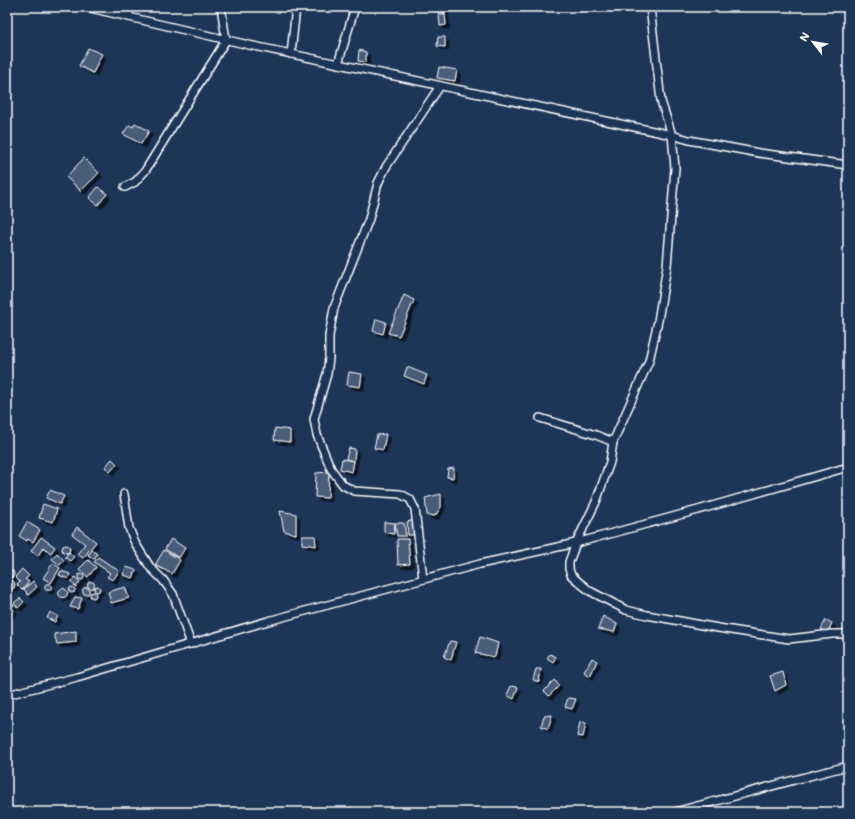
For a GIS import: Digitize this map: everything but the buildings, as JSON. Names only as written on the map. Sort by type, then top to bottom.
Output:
[{"type":"street","points":[[86,7],[226,40],[672,135],[689,140],[759,153],[848,165]]},
{"type":"street","points":[[129,7],[129,17]]},
{"type":"street","points":[[125,187],[135,182],[145,171],[226,40],[221,7]]},
{"type":"street","points":[[291,54],[296,7]]},
{"type":"street","points":[[338,64],[355,7]]},
{"type":"street","points":[[650,7],[661,101],[672,135],[675,168],[667,266],[658,321],[649,361],[613,442],[610,462],[596,502],[576,542],[569,562],[569,569],[571,574],[590,591],[626,610],[647,616],[789,639],[832,634],[848,634]]},
{"type":"street","points":[[423,579],[415,509],[410,499],[400,494],[354,491],[343,485],[331,469],[316,435],[314,419],[327,374],[329,336],[334,308],[369,219],[378,183],[386,167],[440,86]]},
{"type":"street","points":[[540,418],[613,442]]},
{"type":"street","points":[[7,695],[77,677],[268,621],[480,564],[576,542],[698,510],[848,467]]},
{"type":"street","points":[[124,494],[129,528],[135,543],[150,566],[173,594],[191,644]]},
{"type":"street","points":[[675,812],[848,766]]}]
